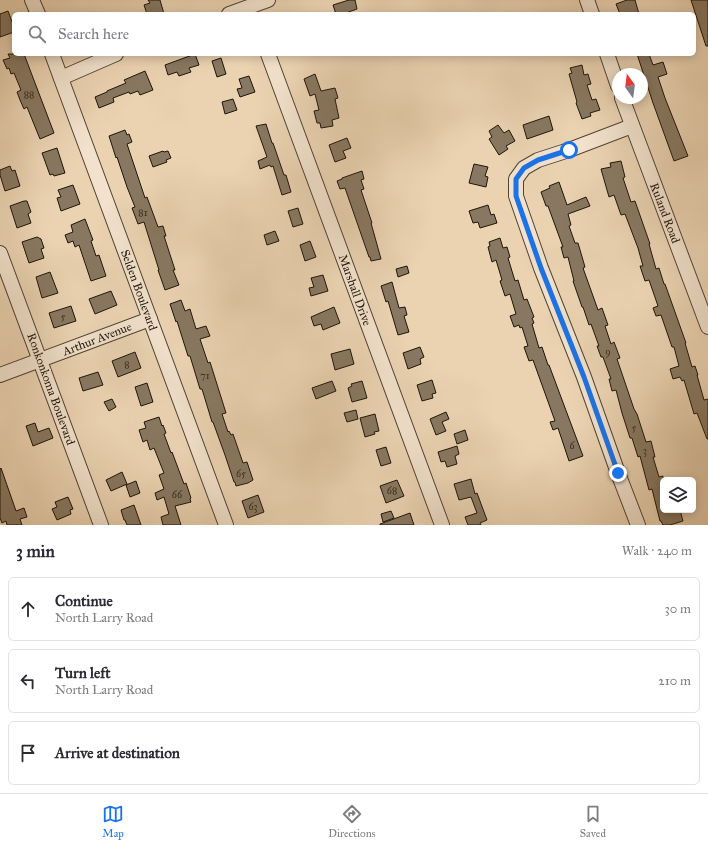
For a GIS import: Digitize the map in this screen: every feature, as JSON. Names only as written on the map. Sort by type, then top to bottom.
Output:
[{"type":"street","points":[[32,0],[37,12]]},
{"type":"street","points":[[235,12],[268,0]]},
{"type":"street","points":[[588,0],[591,12]]},
{"type":"street","name":"Selden Boulevard","points":[[53,56],[226,525]]},
{"type":"street","points":[[61,78],[111,56]]},
{"type":"street","name":"Marshall Drive","points":[[269,56],[442,525]]},
{"type":"street","points":[[608,56],[612,69]]},
{"type":"street","name":"Ruland Road","points":[[624,104],[708,327]]},
{"type":"street","points":[[632,126],[538,160],[524,168],[516,179],[516,196],[541,268],[584,377],[615,466],[638,525]]},
{"type":"street","name":"Ronkonkoma Boulevard","points":[[0,253],[101,525]]},
{"type":"street","name":"Arthur Avenue","points":[[0,375],[150,319]]},
{"type":"building","points":[[148,0],[160,0],[163,12],[146,12],[144,5],[150,3]]},
{"type":"building","points":[[349,0],[355,0],[357,9],[349,12],[335,12],[333,5]]},
{"type":"building","points":[[627,0],[635,0],[638,12],[619,12],[616,4]]},
{"type":"building","points":[[691,0],[708,0],[708,46],[706,46]]},
{"type":"building","points":[[8,11],[12,22],[12,33],[0,37],[0,14]]},
{"type":"building","points":[[8,54],[12,54],[12,56],[25,56],[54,133],[40,139],[27,107],[24,109],[20,100],[17,92],[21,90],[14,73],[11,74],[9,68],[7,69],[3,60],[10,58]]},
{"type":"building","points":[[190,56],[196,56],[199,65],[189,68],[191,72],[179,76],[177,72],[168,75],[165,65]]},
{"type":"building","points":[[638,56],[650,56],[653,65],[663,62],[667,74],[658,77],[688,156],[674,161],[648,88],[648,68],[642,68]]},
{"type":"building","points":[[221,58],[226,74],[217,77],[212,61]]},
{"type":"building","points":[[582,65],[584,75],[588,74],[591,84],[587,85],[592,100],[596,99],[600,110],[590,113],[591,116],[582,119],[576,103],[577,102],[569,74],[572,73],[570,68]]},
{"type":"building","points":[[145,71],[153,90],[140,95],[138,91],[130,94],[129,92],[113,98],[114,102],[99,108],[95,97],[126,83],[124,80]]},
{"type":"building","points":[[315,74],[321,91],[335,88],[338,98],[335,99],[339,118],[332,120],[333,126],[321,128],[320,123],[317,123],[314,111],[319,110],[315,94],[310,96],[304,79]]},
{"type":"building","points":[[249,76],[255,92],[240,97],[237,89],[242,88],[239,79]]},
{"type":"building","points":[[233,99],[237,110],[225,114],[222,102]]},
{"type":"building","points":[[549,116],[553,130],[527,139],[523,125]]},
{"type":"building","points":[[266,124],[291,192],[282,195],[273,166],[271,167],[270,165],[260,169],[258,161],[267,157],[256,126]]},
{"type":"building","points":[[498,125],[504,133],[509,130],[515,141],[506,146],[508,149],[499,155],[489,139],[492,137],[489,131]]},
{"type":"building","points":[[125,130],[127,135],[129,134],[132,142],[127,144],[145,198],[147,197],[158,227],[163,226],[166,236],[164,236],[175,270],[173,270],[179,285],[165,290],[144,222],[138,224],[132,208],[135,207],[109,136]]},
{"type":"building","points":[[347,138],[351,148],[343,151],[346,158],[335,162],[329,145]]},
{"type":"building","points":[[57,148],[65,173],[54,176],[53,174],[50,175],[42,153]]},
{"type":"building","points":[[163,151],[168,151],[171,158],[166,160],[167,162],[153,167],[149,156]]},
{"type":"building","points":[[621,161],[625,177],[623,178],[631,202],[635,201],[650,244],[656,269],[659,268],[665,284],[686,343],[692,367],[695,366],[704,400],[708,399],[708,439],[697,413],[694,414],[684,380],[682,381],[680,377],[673,379],[670,369],[679,366],[674,347],[672,347],[661,315],[656,316],[653,308],[658,306],[649,280],[645,281],[640,266],[643,266],[638,248],[625,214],[621,215],[614,195],[609,197],[601,169],[611,167],[610,163]]},
{"type":"building","points":[[474,164],[488,167],[485,176],[488,177],[486,187],[469,183]]},
{"type":"building","points":[[10,166],[12,171],[15,170],[20,186],[5,191],[0,170]]},
{"type":"building","points":[[362,171],[364,179],[361,180],[364,189],[361,190],[372,223],[381,259],[371,261],[345,188],[340,189],[337,181]]},
{"type":"building","points":[[559,182],[567,205],[586,197],[590,206],[568,214],[571,225],[569,226],[575,243],[578,243],[585,267],[583,268],[598,310],[602,308],[608,325],[605,326],[611,344],[614,342],[620,358],[617,359],[646,442],[651,441],[655,457],[653,457],[659,477],[663,476],[660,477],[660,513],[681,513],[683,521],[670,525],[663,525],[660,521],[652,489],[649,490],[640,456],[638,457],[632,438],[630,438],[616,390],[612,391],[609,379],[611,379],[603,357],[601,357],[597,346],[599,346],[591,324],[589,325],[582,307],[573,281],[568,257],[564,258],[561,247],[563,247],[548,206],[546,206],[541,192],[550,188],[549,186]]},
{"type":"building","points":[[73,185],[80,204],[61,211],[57,198],[61,197],[58,190]]},
{"type":"building","points":[[27,201],[31,212],[28,214],[31,223],[17,228],[10,206]]},
{"type":"building","points":[[488,205],[491,215],[494,214],[497,223],[480,228],[478,222],[473,223],[469,211]]},
{"type":"building","points":[[298,208],[303,224],[293,227],[288,211]]},
{"type":"building","points":[[85,219],[93,240],[91,241],[96,256],[99,255],[106,276],[91,281],[79,245],[75,247],[73,241],[68,243],[65,235],[73,232],[71,225]]},
{"type":"building","points":[[275,231],[279,241],[267,245],[264,235]]},
{"type":"building","points":[[37,237],[41,239],[44,248],[41,249],[44,258],[29,263],[22,242]]},
{"type":"building","points":[[500,238],[503,248],[507,247],[510,257],[508,258],[515,281],[518,280],[524,300],[527,299],[534,317],[532,318],[534,323],[532,324],[539,348],[542,347],[583,456],[569,461],[558,428],[553,430],[550,422],[555,421],[533,360],[529,361],[524,347],[528,346],[522,327],[520,328],[519,325],[514,327],[510,316],[516,314],[510,294],[505,296],[500,281],[502,280],[496,260],[492,262],[488,247],[490,246],[489,242]]},
{"type":"building","points":[[310,241],[316,257],[305,261],[300,245]]},
{"type":"building","points":[[407,266],[409,273],[398,277],[396,269]]},
{"type":"building","points":[[50,272],[58,293],[42,298],[36,277]]},
{"type":"building","points":[[323,275],[328,291],[311,296],[309,288],[314,287],[311,278]]},
{"type":"building","points":[[392,282],[399,308],[405,307],[407,315],[404,316],[409,332],[398,335],[388,301],[386,302],[381,286]]},
{"type":"building","points":[[111,291],[117,305],[95,314],[89,299]]},
{"type":"building","points":[[181,300],[185,311],[190,309],[196,329],[206,326],[210,336],[200,339],[208,363],[210,362],[226,413],[222,414],[228,432],[229,431],[231,435],[233,434],[243,463],[247,462],[253,480],[248,483],[236,486],[212,422],[202,389],[200,389],[190,356],[188,356],[170,304]]},
{"type":"building","points":[[71,306],[76,321],[54,328],[49,313]]},
{"type":"building","points":[[334,307],[340,323],[323,330],[321,324],[314,326],[311,317]]},
{"type":"building","points":[[420,347],[424,357],[420,359],[421,364],[408,369],[403,353]]},
{"type":"building","points":[[350,349],[354,364],[335,370],[331,354]]},
{"type":"building","points":[[135,352],[141,368],[118,377],[112,361]]},
{"type":"building","points":[[98,372],[103,385],[83,391],[79,378]]},
{"type":"building","points":[[432,380],[436,393],[432,394],[433,398],[422,401],[417,385]]},
{"type":"building","points":[[332,381],[336,391],[316,399],[312,388]]},
{"type":"building","points":[[362,381],[367,398],[352,402],[348,388],[352,386],[351,384]]},
{"type":"building","points":[[147,383],[153,402],[141,406],[135,387]]},
{"type":"building","points":[[112,399],[116,407],[109,411],[104,402]]},
{"type":"building","points":[[356,410],[358,419],[347,422],[344,413]]},
{"type":"building","points":[[446,412],[449,419],[442,422],[446,431],[436,435],[430,419]]},
{"type":"building","points":[[375,414],[379,431],[365,437],[360,418]]},
{"type":"building","points":[[159,417],[166,433],[164,434],[171,453],[172,452],[184,484],[186,483],[191,498],[191,502],[175,506],[181,525],[163,525],[161,517],[169,514],[164,497],[157,500],[155,493],[164,489],[159,475],[164,473],[154,448],[150,450],[147,440],[143,442],[139,430],[146,428],[144,422]]},
{"type":"building","points":[[35,423],[38,432],[49,428],[53,438],[33,446],[26,426]]},
{"type":"building","points":[[465,430],[468,440],[457,444],[454,434]]},
{"type":"building","points":[[457,446],[459,454],[455,456],[457,464],[447,467],[445,461],[441,462],[438,452]]},
{"type":"building","points":[[386,447],[391,463],[381,466],[376,450]]},
{"type":"building","points":[[1,468],[16,511],[24,508],[27,517],[20,519],[22,525],[7,525],[6,521],[2,523],[0,518]]},
{"type":"building","points":[[122,472],[127,484],[111,491],[106,480]]},
{"type":"building","points":[[471,479],[475,494],[477,493],[487,520],[480,523],[481,525],[468,525],[465,517],[477,513],[471,497],[459,500],[454,484]]},
{"type":"building","points":[[397,480],[404,496],[386,503],[380,486]]},
{"type":"building","points":[[136,481],[140,493],[130,497],[126,485]]},
{"type":"building","points":[[258,495],[264,512],[248,518],[242,501]]},
{"type":"building","points":[[68,497],[73,509],[70,510],[71,514],[57,520],[52,509],[57,507],[55,502]]},
{"type":"building","points":[[134,505],[141,525],[127,525],[121,510]]},
{"type":"building","points":[[391,511],[394,518],[383,522],[381,514]]},
{"type":"building","points":[[410,513],[414,525],[380,525],[380,524]]},
{"type":"route","points":[[569,150],[538,160],[524,168],[516,179],[516,196],[541,268],[584,377],[618,473]]}]
